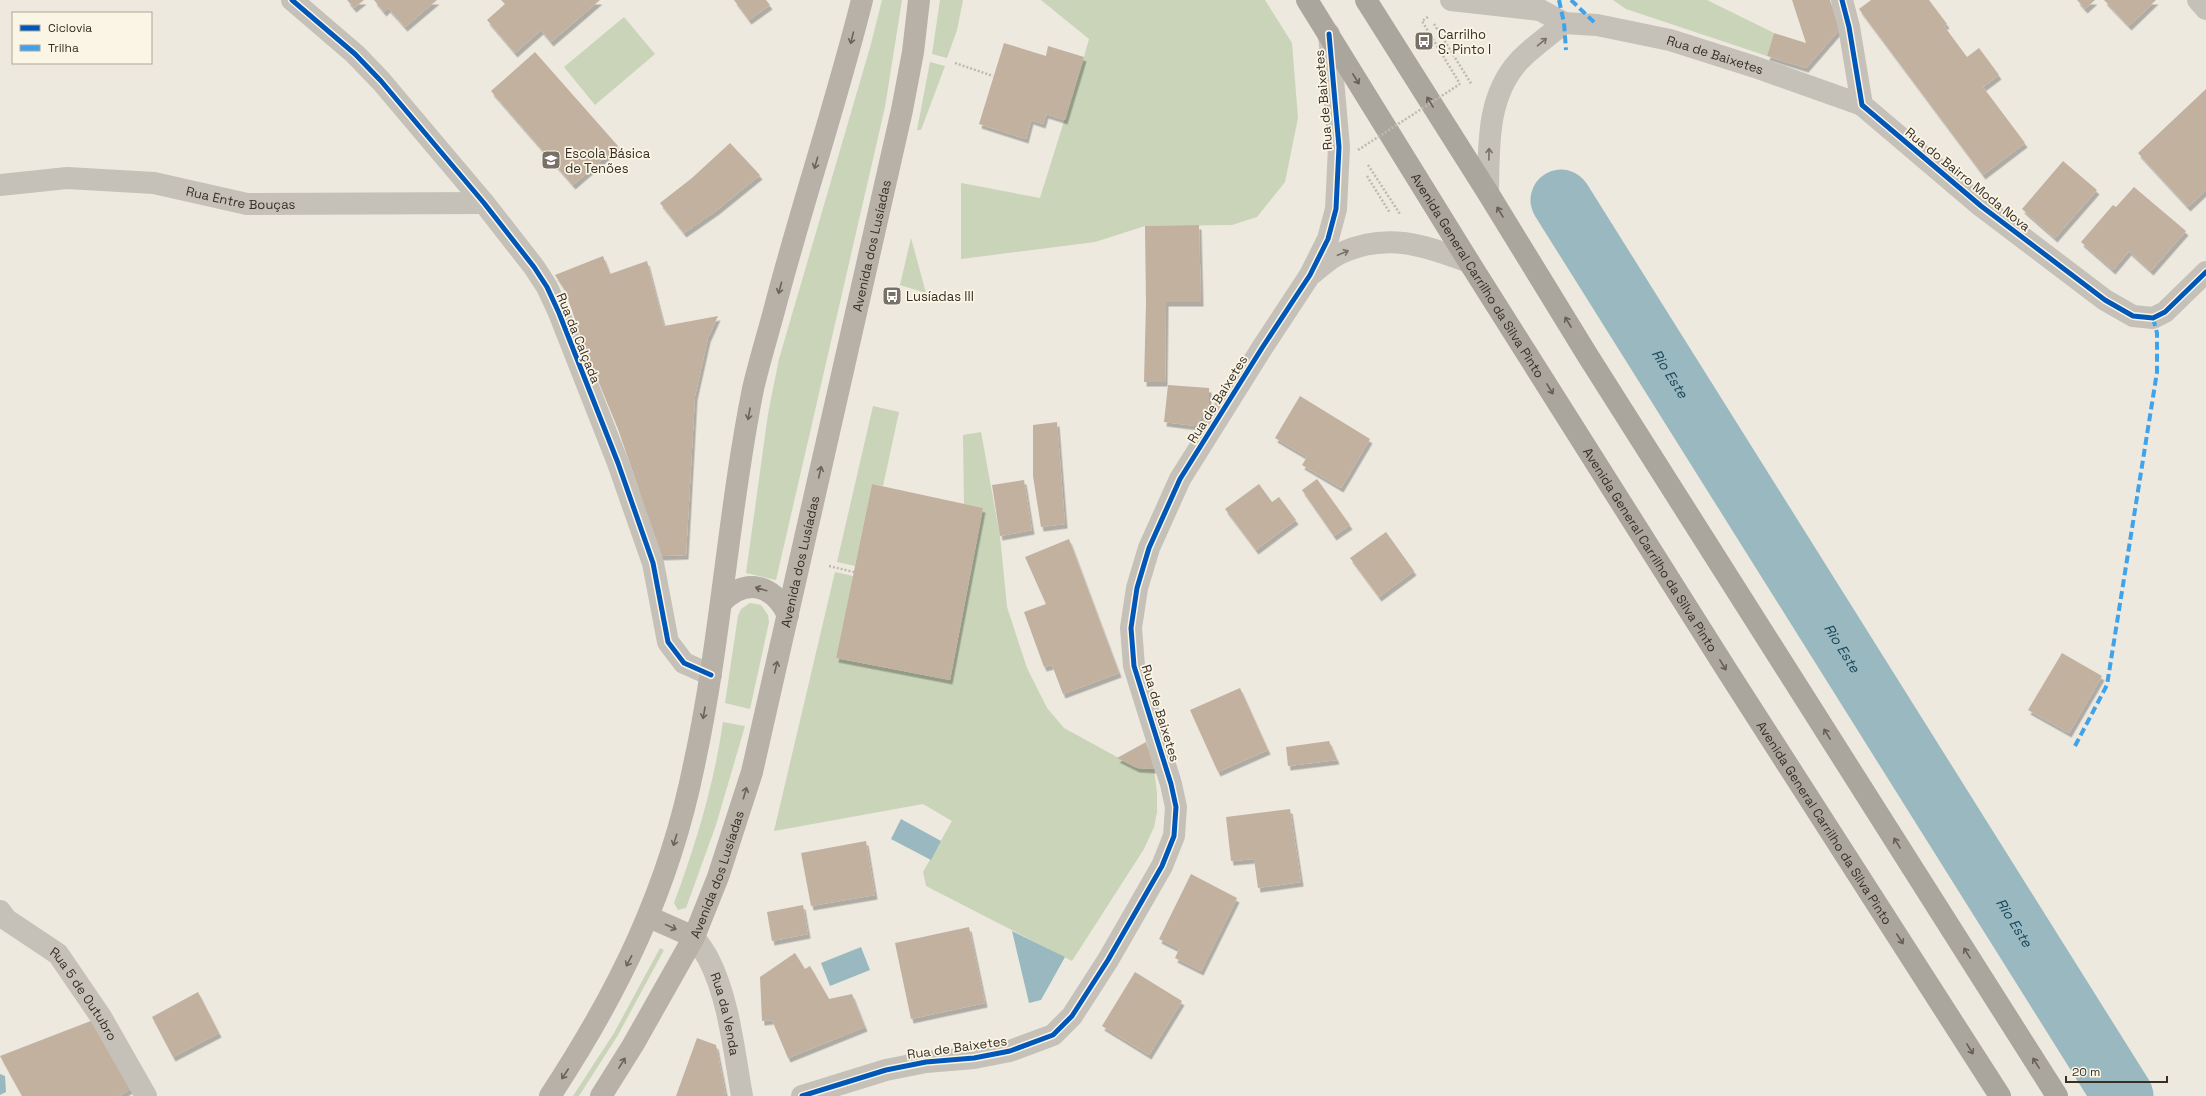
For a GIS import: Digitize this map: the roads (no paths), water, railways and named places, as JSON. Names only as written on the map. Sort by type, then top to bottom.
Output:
[{"type":"main road","points":[[550,1096],[606,1005],[649,917],[681,820],[694,767],[711,674],[740,467],[754,387],[788,256],[849,53],[862,0]]},
{"type":"main road","name":"Avenida dos Lusíadas","points":[[601,1096],[633,1045],[694,937],[718,877],[743,801],[788,615],[902,110],[913,52],[919,0]]},
{"type":"main road","name":"Avenida General Carrilho da Silva Pinto","points":[[1307,0],[1469,262],[1724,665],[2000,1096]]},
{"type":"main road","points":[[1366,0],[1488,193],[1588,356],[2057,1096]]},
{"type":"main road","points":[[722,602],[730,594],[738,590],[758,587],[776,596],[788,615]]},
{"type":"main road","points":[[649,917],[694,937]]},
{"type":"street","name":"Rua da Calçada","points":[[292,0],[355,54],[381,81],[484,203],[534,267],[559,313],[618,463],[653,563],[668,642],[684,662],[711,674]]},
{"type":"street","name":"Rua de Baixetes","points":[[1451,0],[1540,10],[1564,23],[1597,25],[1670,40],[1755,67],[1862,105]]},
{"type":"street","points":[[1842,0],[1849,27],[1862,105]]},
{"type":"street","points":[[2198,0],[2206,9]]},
{"type":"street","points":[[1488,193],[1489,146],[1495,102],[1507,78],[1519,61],[1564,23]]},
{"type":"street","name":"Rua de Baixetes","points":[[802,1096],[886,1070],[926,1062],[974,1058],[1010,1051],[1030,1046],[1053,1035],[1072,1016],[1108,960],[1162,866],[1174,836],[1176,807],[1171,784],[1134,666],[1131,628],[1136,588],[1149,548],[1180,479],[1262,348],[1310,275],[1328,239],[1336,209],[1339,175],[1339,140],[1329,34]]},
{"type":"street","name":"Rua do Bairro Moda Nova","points":[[1862,105],[1981,206],[2105,300],[2133,316],[2153,318],[2165,312],[2206,272]]},
{"type":"street","name":"Rua Entre Bouças","points":[[0,185],[67,178],[154,184],[247,204],[484,203]]},
{"type":"street","name":"Rua de Baixetes","points":[[1310,275],[1340,253],[1365,245],[1390,241],[1427,246],[1469,262]]},
{"type":"street","name":"Rua 5 de Outubro","points":[[0,911],[8,920],[58,954],[101,1017],[146,1096]]},
{"type":"street","name":"Rua da Venda","points":[[694,937],[708,958],[719,986],[731,1033],[742,1096]]},
{"type":"water","points":[[901,819],[941,841],[931,860],[891,839]]},
{"type":"water","points":[[1012,931],[1065,957],[1041,1000],[1029,1003]]},
{"type":"water","points":[[861,947],[870,970],[830,986],[821,963]]},
{"type":"water","points":[[0,1074],[5,1076],[6,1092],[0,1095]]},
{"type":"waterway","name":"Rio Este","points":[[1561,200],[2123,1096]]},
{"type":"place","name":"Carrilho S. Pinto I","points":[[1424,41]]},
{"type":"place","name":"Escola Básica de Tenões","points":[[551,160]]},
{"type":"place","name":"Lusíadas III","points":[[892,296]]}]
